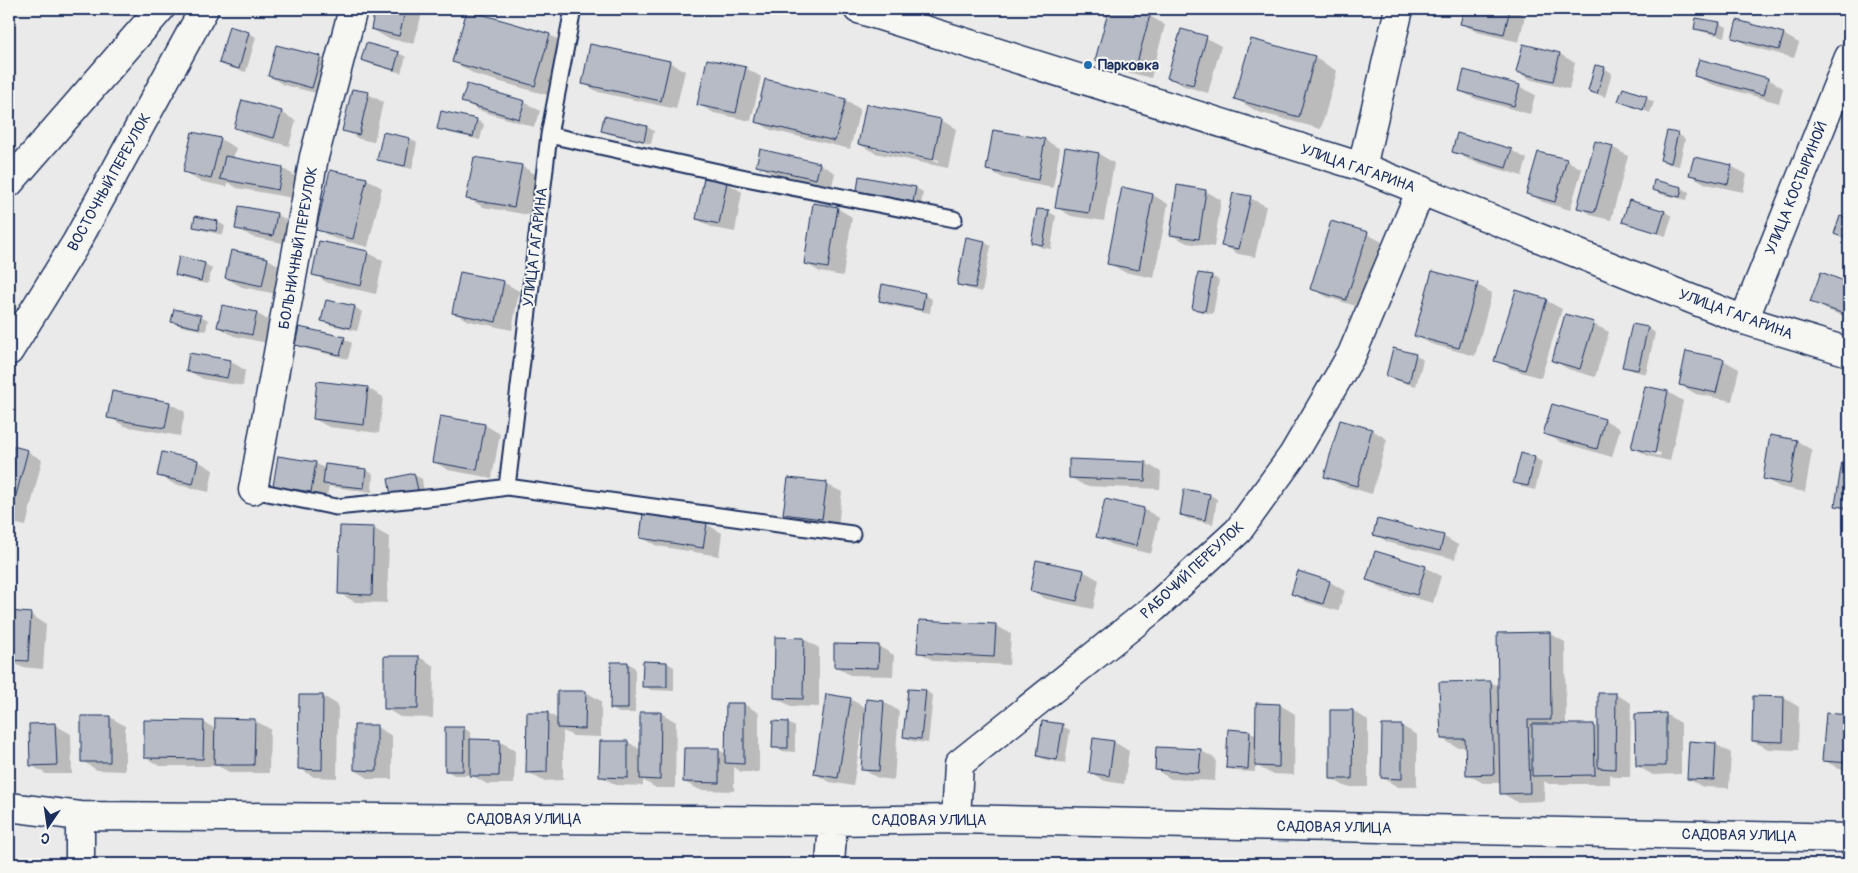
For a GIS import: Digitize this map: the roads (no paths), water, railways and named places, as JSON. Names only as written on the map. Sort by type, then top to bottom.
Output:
[{"type":"street","points":[[9,183],[160,9]]},
{"type":"street","name":"ВОСТОЧНЫЙ ПЕРЕУЛОК","points":[[9,351],[76,243],[204,9]]},
{"type":"street","name":"БОЛЬНИЧНЫЙ ПЕРЕУЛОК","points":[[254,490],[314,157],[353,9]]},
{"type":"street","name":"УЛИЦА ГАГАРИНА","points":[[861,9],[1362,167],[1744,320],[1849,352]]},
{"type":"street","points":[[1362,167],[1400,9]]},
{"type":"street","name":"УЛИЦА КОСТЫРИНОЙ","points":[[1744,320],[1849,57]]},
{"type":"street","name":"РАБОЧИЙ ПЕРЕУЛОК","points":[[956,819],[959,764],[1154,608],[1238,531],[1293,455],[1352,354],[1421,190]]},
{"type":"street","name":"САДОВАЯ УЛИЦА","points":[[9,807],[80,816],[833,821],[956,819],[1849,838]]},
{"type":"street","points":[[80,816],[80,864]]},
{"type":"street","points":[[830,864],[833,821]]},
{"type":"lane","name":"УЛИЦА ГАГАРИНА","points":[[507,487],[549,135],[573,9]]},
{"type":"lane","points":[[549,135],[746,178],[954,220]]},
{"type":"lane","points":[[254,490],[336,506],[447,496],[507,487],[852,534]]},
{"type":"place","name":"Парковка","points":[[1088,65]]}]
